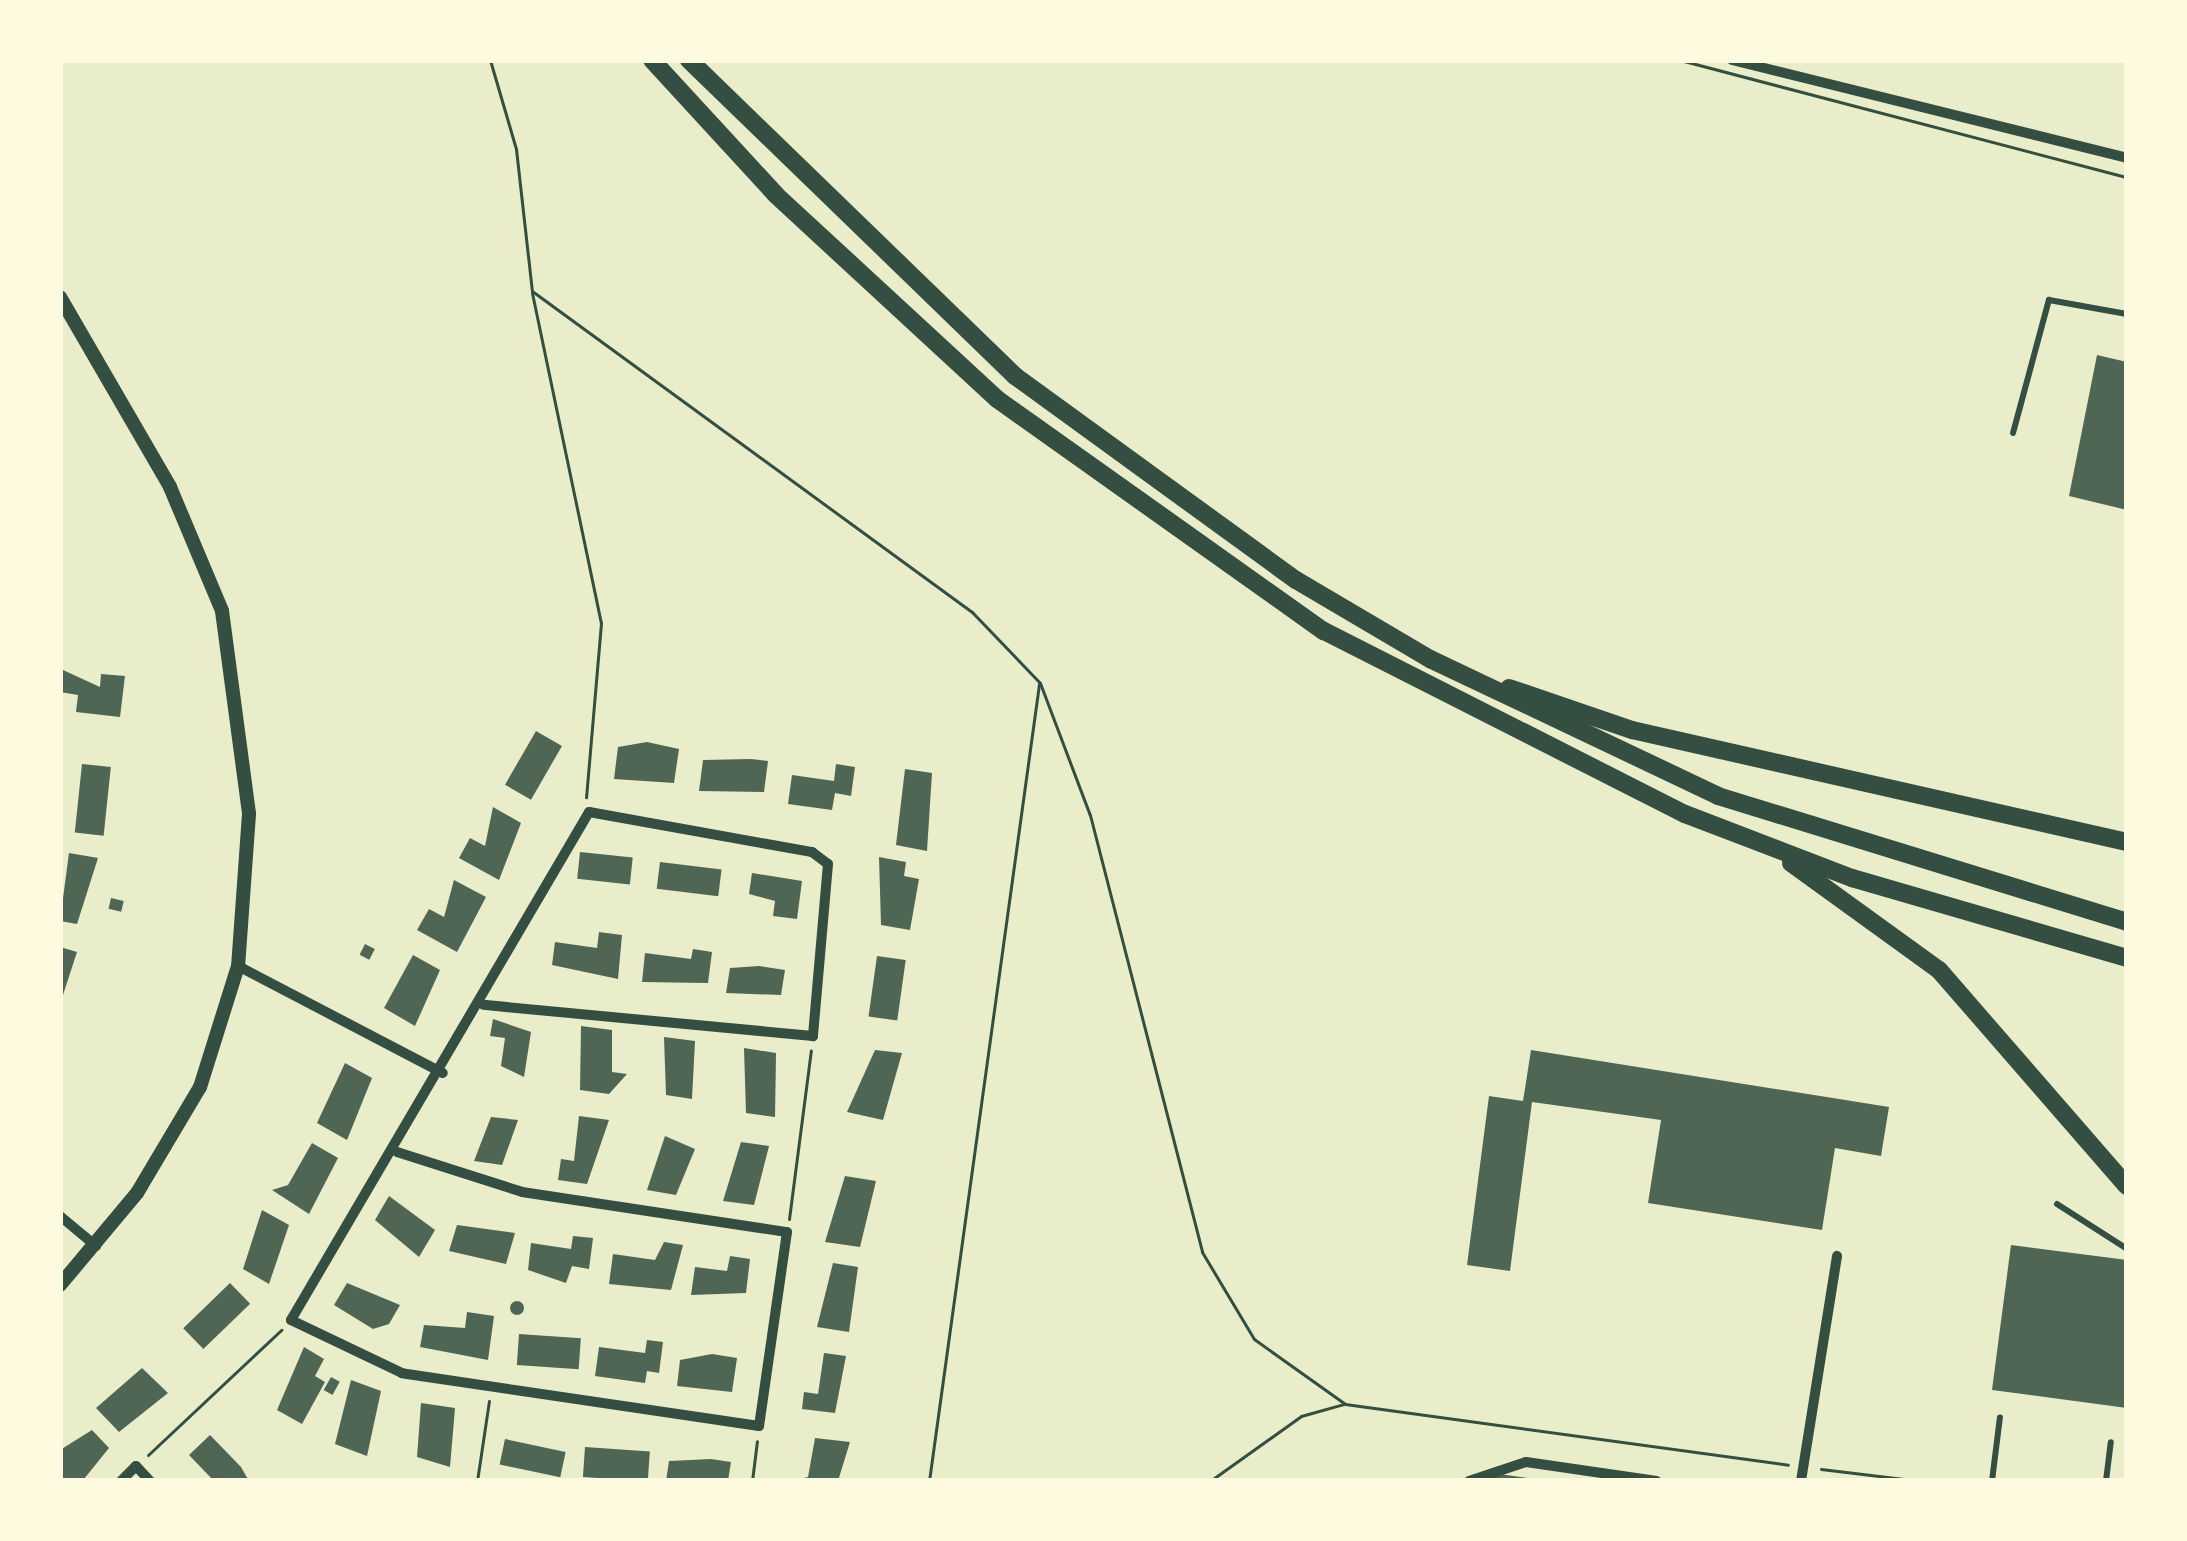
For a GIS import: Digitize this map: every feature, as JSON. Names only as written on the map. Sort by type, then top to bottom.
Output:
[{"type":"highway","points":[[652,60],[932,342],[1117,491],[1433,693],[1775,851],[2127,958]]},
{"type":"highway","points":[[689,60],[1015,376],[1232,537],[1430,658],[1718,796],[2127,922]]},
{"type":"highway","points":[[1430,658],[1632,730],[2127,842]]},
{"type":"highway","points":[[1775,851],[1940,970],[2127,1186]]},
{"type":"street","points":[[1732,60],[2127,158]]},
{"type":"street","points":[[60,1285],[96,1246],[190,1104],[238,966],[249,814],[222,610],[170,487],[61,299]]},
{"type":"street","points":[[397,1152],[522,1192],[787,1232],[759,1426],[402,1373],[291,1320],[397,1152],[589,812],[812,851],[828,864],[813,1036],[483,1005]]},
{"type":"street","points":[[238,966],[443,1073]]},
{"type":"street","points":[[60,1216],[96,1246]]},
{"type":"street","points":[[1801,1481],[1837,1256]]},
{"type":"street","points":[[1468,1481],[1526,1462],[1657,1481]]},
{"type":"street","points":[[121,1481],[136,1466],[150,1481]]},
{"type":"lane","points":[[2013,433],[2049,300],[2127,314]]},
{"type":"lane","points":[[2057,1204],[2127,1249]]},
{"type":"lane","points":[[1992,1481],[2000,1417]]},
{"type":"lane","points":[[2106,1481],[2111,1442]]},
{"type":"path","points":[[490,60],[516,149],[532,291],[601,623],[589,812]]},
{"type":"path","points":[[1680,60],[2127,177]]},
{"type":"path","points":[[532,291],[972,612],[1040,682],[1090,815],[1202,1252],[1254,1339],[1346,1404]]},
{"type":"path","points":[[928,1481],[1040,682]]},
{"type":"path","points":[[787,1232],[813,1036]]},
{"type":"path","points":[[136,1466],[291,1320]]},
{"type":"path","points":[[477,1481],[491,1388]]},
{"type":"path","points":[[1210,1481],[1301,1416],[1346,1404],[1920,1481]]},
{"type":"path","points":[[752,1481],[759,1426]]},
{"type":"building","points":[[2097,355],[2127,362],[2127,510],[2069,496]]},
{"type":"building","points":[[63,670],[100,687],[101,674],[125,676],[120,717],[76,712],[78,695],[60,692]]},
{"type":"building","points":[[536,731],[562,746],[531,800],[505,785]]},
{"type":"building","points":[[647,742],[679,749],[674,783],[614,779],[618,747]]},
{"type":"building","points":[[703,760],[768,761],[764,792],[699,791]]},
{"type":"building","points":[[82,764],[111,767],[104,836],[75,833]]},
{"type":"building","points":[[836,764],[855,767],[851,796],[835,793],[832,810],[788,804],[792,775],[834,781]]},
{"type":"building","points":[[905,769],[932,773],[927,851],[896,845]]},
{"type":"building","points":[[493,807],[521,823],[499,880],[459,858],[470,838],[485,846]]},
{"type":"building","points":[[580,852],[633,858],[630,884],[577,879]]},
{"type":"building","points":[[69,853],[98,858],[77,924],[60,921]]},
{"type":"building","points":[[879,857],[906,862],[904,876],[919,879],[910,930],[881,925]]},
{"type":"building","points":[[660,862],[722,870],[718,896],[657,889]]},
{"type":"building","points":[[752,873],[802,881],[797,919],[773,916],[775,901],[749,894]]},
{"type":"building","points":[[454,880],[486,897],[457,952],[417,930],[429,909],[444,917]]},
{"type":"building","points":[[111,898],[124,901],[121,912],[109,909]]},
{"type":"building","points":[[599,932],[622,935],[618,979],[552,965],[555,942],[597,948]]},
{"type":"building","points":[[365,944],[375,949],[369,960],[360,955]]},
{"type":"building","points":[[60,947],[77,952],[61,1001],[60,1001]]},
{"type":"building","points":[[693,949],[712,952],[708,983],[642,982],[645,953],[691,959]]},
{"type":"building","points":[[413,955],[440,970],[415,1026],[384,1008]]},
{"type":"building","points":[[877,956],[906,960],[897,1020],[869,1016]]},
{"type":"building","points":[[730,968],[785,970],[781,995],[726,993]]},
{"type":"building","points":[[493,1019],[531,1032],[524,1077],[501,1066],[505,1038],[490,1036]]},
{"type":"building","points":[[581,1026],[612,1030],[612,1072],[627,1074],[609,1094],[580,1090]]},
{"type":"building","points":[[664,1037],[695,1041],[692,1099],[666,1095]]},
{"type":"building","points":[[744,1048],[776,1053],[775,1117],[746,1113]]},
{"type":"building","points":[[875,1050],[902,1053],[883,1120],[847,1112]]},
{"type":"building","points":[[1531,1050],[1889,1107],[1881,1156],[1835,1148],[1822,1230],[1648,1203],[1661,1120],[1532,1102],[1510,1271],[1467,1265],[1489,1096],[1523,1101]]},
{"type":"building","points":[[345,1063],[372,1078],[347,1140],[317,1123]]},
{"type":"building","points":[[579,1116],[609,1120],[587,1184],[558,1180],[561,1159],[574,1161]]},
{"type":"building","points":[[491,1117],[518,1120],[502,1165],[474,1161]]},
{"type":"building","points":[[665,1136],[695,1149],[676,1195],[647,1190]]},
{"type":"building","points":[[741,1142],[769,1146],[754,1205],[723,1201]]},
{"type":"building","points":[[312,1143],[338,1158],[309,1214],[272,1190],[288,1185]]},
{"type":"building","points":[[845,1176],[876,1181],[860,1247],[825,1242]]},
{"type":"building","points":[[389,1196],[435,1230],[419,1257],[375,1220]]},
{"type":"building","points":[[262,1210],[289,1225],[269,1284],[243,1269]]},
{"type":"building","points":[[457,1225],[515,1233],[506,1264],[449,1251]]},
{"type":"building","points":[[573,1236],[593,1238],[589,1269],[572,1266],[566,1283],[528,1270],[531,1243],[571,1249]]},
{"type":"building","points":[[664,1242],[683,1245],[671,1290],[609,1284],[613,1254],[655,1260]]},
{"type":"building","points":[[2011,1245],[2127,1260],[2127,1408],[1992,1390]]},
{"type":"building","points":[[730,1256],[750,1259],[746,1293],[691,1295],[695,1267],[727,1271]]},
{"type":"building","points":[[833,1263],[858,1267],[849,1332],[817,1327]]},
{"type":"building","points":[[230,1283],[250,1304],[203,1349],[183,1328]]},
{"type":"building","points":[[347,1283],[400,1305],[389,1324],[373,1329],[334,1305]]},
{"type":"building","points":[[517,1301],[524,1308],[517,1315],[510,1308]]},
{"type":"building","points":[[467,1312],[494,1316],[488,1360],[420,1347],[424,1325],[465,1328]]},
{"type":"building","points":[[519,1334],[581,1338],[579,1369],[517,1365]]},
{"type":"building","points":[[647,1340],[663,1342],[659,1373],[647,1371],[645,1383],[595,1376],[599,1347],[645,1353]]},
{"type":"building","points":[[304,1347],[324,1359],[315,1376],[325,1382],[302,1424],[277,1410]]},
{"type":"building","points":[[824,1353],[846,1356],[835,1413],[802,1409],[804,1392],[818,1394]]},
{"type":"building","points":[[712,1354],[737,1358],[732,1392],[677,1386],[680,1360]]},
{"type":"building","points":[[142,1368],[168,1393],[119,1432],[96,1408]]},
{"type":"building","points":[[331,1377],[340,1382],[332,1395],[324,1390]]},
{"type":"building","points":[[351,1380],[381,1391],[367,1456],[335,1444]]},
{"type":"building","points":[[421,1403],[455,1408],[450,1467],[417,1457]]},
{"type":"building","points":[[92,1430],[109,1448],[84,1479],[60,1481],[60,1450]]},
{"type":"building","points":[[210,1435],[249,1481],[214,1481],[189,1455]]},
{"type":"building","points":[[815,1438],[850,1442],[838,1481],[791,1481],[808,1477]]},
{"type":"building","points":[[505,1439],[566,1452],[560,1477],[500,1464]]},
{"type":"building","points":[[585,1447],[650,1452],[648,1481],[583,1477]]},
{"type":"building","points":[[669,1461],[731,1462],[728,1481],[666,1481]]},
{"type":"building","points":[[1492,1473],[1528,1478],[1528,1481],[1490,1481]]}]
